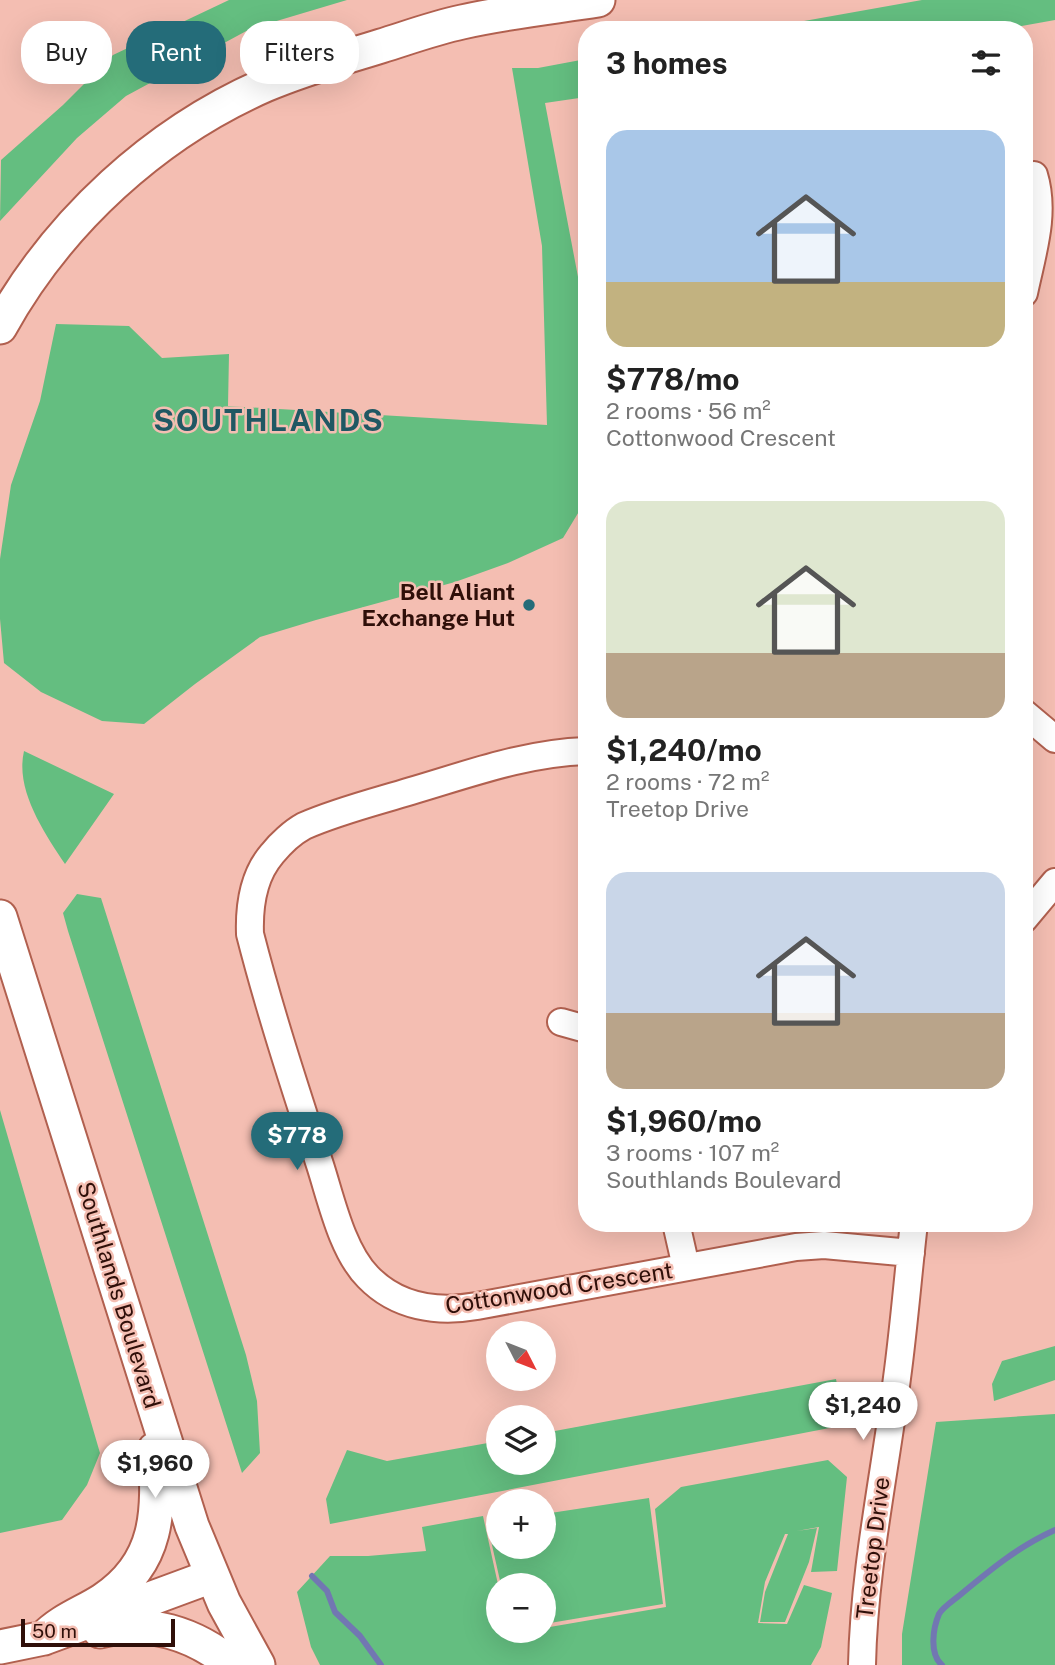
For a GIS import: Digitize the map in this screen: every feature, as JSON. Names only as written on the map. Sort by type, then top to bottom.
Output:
[{"type":"main road","points":[[0,327],[15,300],[58,242],[104,192],[154,151],[206,115],[265,85],[459,11],[598,0]]},
{"type":"main road","name":"Southlands Boulevard","points":[[0,917],[188,1513],[231,1618],[258,1665]]},
{"type":"main road","points":[[44,1638],[60,1623],[103,1600],[119,1588],[134,1572],[147,1551],[156,1517],[153,1405]]},
{"type":"main road","points":[[0,1647],[44,1638],[212,1576]]},
{"type":"main road","points":[[44,1638],[67,1640],[115,1627],[151,1628],[174,1632],[194,1640],[232,1665]]},
{"type":"street","points":[[1033,250],[1040,216],[1039,189],[1034,175]]},
{"type":"street","points":[[1033,721],[1055,739]]},
{"type":"street","name":"Cottonwood Crescent","points":[[578,751],[512,760],[302,827],[271,854],[261,873],[253,892],[250,934],[293,1082],[337,1217],[356,1262],[380,1287],[414,1305],[435,1309],[461,1309],[786,1249],[824,1245],[911,1253]]},
{"type":"street","points":[[1033,908],[1055,882]]},
{"type":"street","points":[[678,1232],[686,1267]]},
{"type":"street","name":"Treetop Drive","points":[[862,1665],[867,1586],[897,1378],[913,1232]]},
{"type":"green space","points":[[229,0],[347,0],[277,21],[240,21],[240,34],[226,42],[226,21],[185,21]]},
{"type":"green space","points":[[922,0],[1055,0],[1055,20],[1033,24],[1033,21],[804,21]]},
{"type":"green space","points":[[126,49],[126,84],[148,84],[126,96],[77,138],[0,221],[1,160],[84,84],[112,84],[113,55]]},
{"type":"green space","points":[[578,60],[578,98],[545,103],[578,277],[578,513],[563,538],[508,563],[455,582],[260,637],[144,724],[102,721],[41,692],[4,663],[0,619],[0,559],[11,485],[40,401],[56,324],[129,326],[162,358],[229,354],[228,406],[547,425],[542,246],[512,68],[538,68]]},
{"type":"green space","points":[[24,751],[114,794],[65,864],[40,824],[27,795],[22,766]]},
{"type":"green space","points":[[77,894],[101,898],[246,1355],[257,1401],[260,1453],[242,1473],[68,931],[63,913]]},
{"type":"green space","points":[[0,1110],[100,1453],[87,1485],[62,1520],[0,1533]]},
{"type":"green space","points":[[1055,1346],[1055,1380],[994,1401],[992,1384],[1002,1361]]},
{"type":"green space","points":[[836,1379],[845,1425],[512,1489],[486,1489],[486,1494],[330,1524],[326,1499],[347,1450],[387,1461],[486,1443],[486,1475],[556,1475],[556,1431]]},
{"type":"green space","points":[[1055,1414],[1055,1665],[902,1665],[902,1634],[936,1422]]},
{"type":"green space","points":[[828,1460],[847,1477],[837,1571],[811,1572],[819,1527],[797,1531],[817,1528],[809,1562],[785,1622],[760,1622],[765,1592],[788,1534],[785,1534],[765,1582],[758,1623],[787,1624],[804,1585],[832,1593],[821,1647],[811,1665],[320,1665],[311,1647],[297,1592],[330,1556],[426,1551],[422,1527],[483,1516],[486,1559],[492,1559],[495,1573],[486,1573],[486,1643],[556,1643],[556,1626],[666,1607],[655,1509],[681,1487]]},
{"type":"green space","points":[[649,1498],[663,1604],[556,1622],[556,1573],[498,1573],[495,1559],[556,1559],[556,1512]]},
{"type":"waterway","points":[[942,1665],[935,1654],[933,1641],[941,1611],[1005,1559],[1055,1530]]},
{"type":"waterway","points":[[312,1576],[327,1591],[335,1612],[360,1636],[381,1665]]},
{"type":"place","name":"Bell Aliant Exchange Hut","points":[[529,605]]},
{"type":"district","name":"SOUTHLANDS","points":[[269,421]]}]
